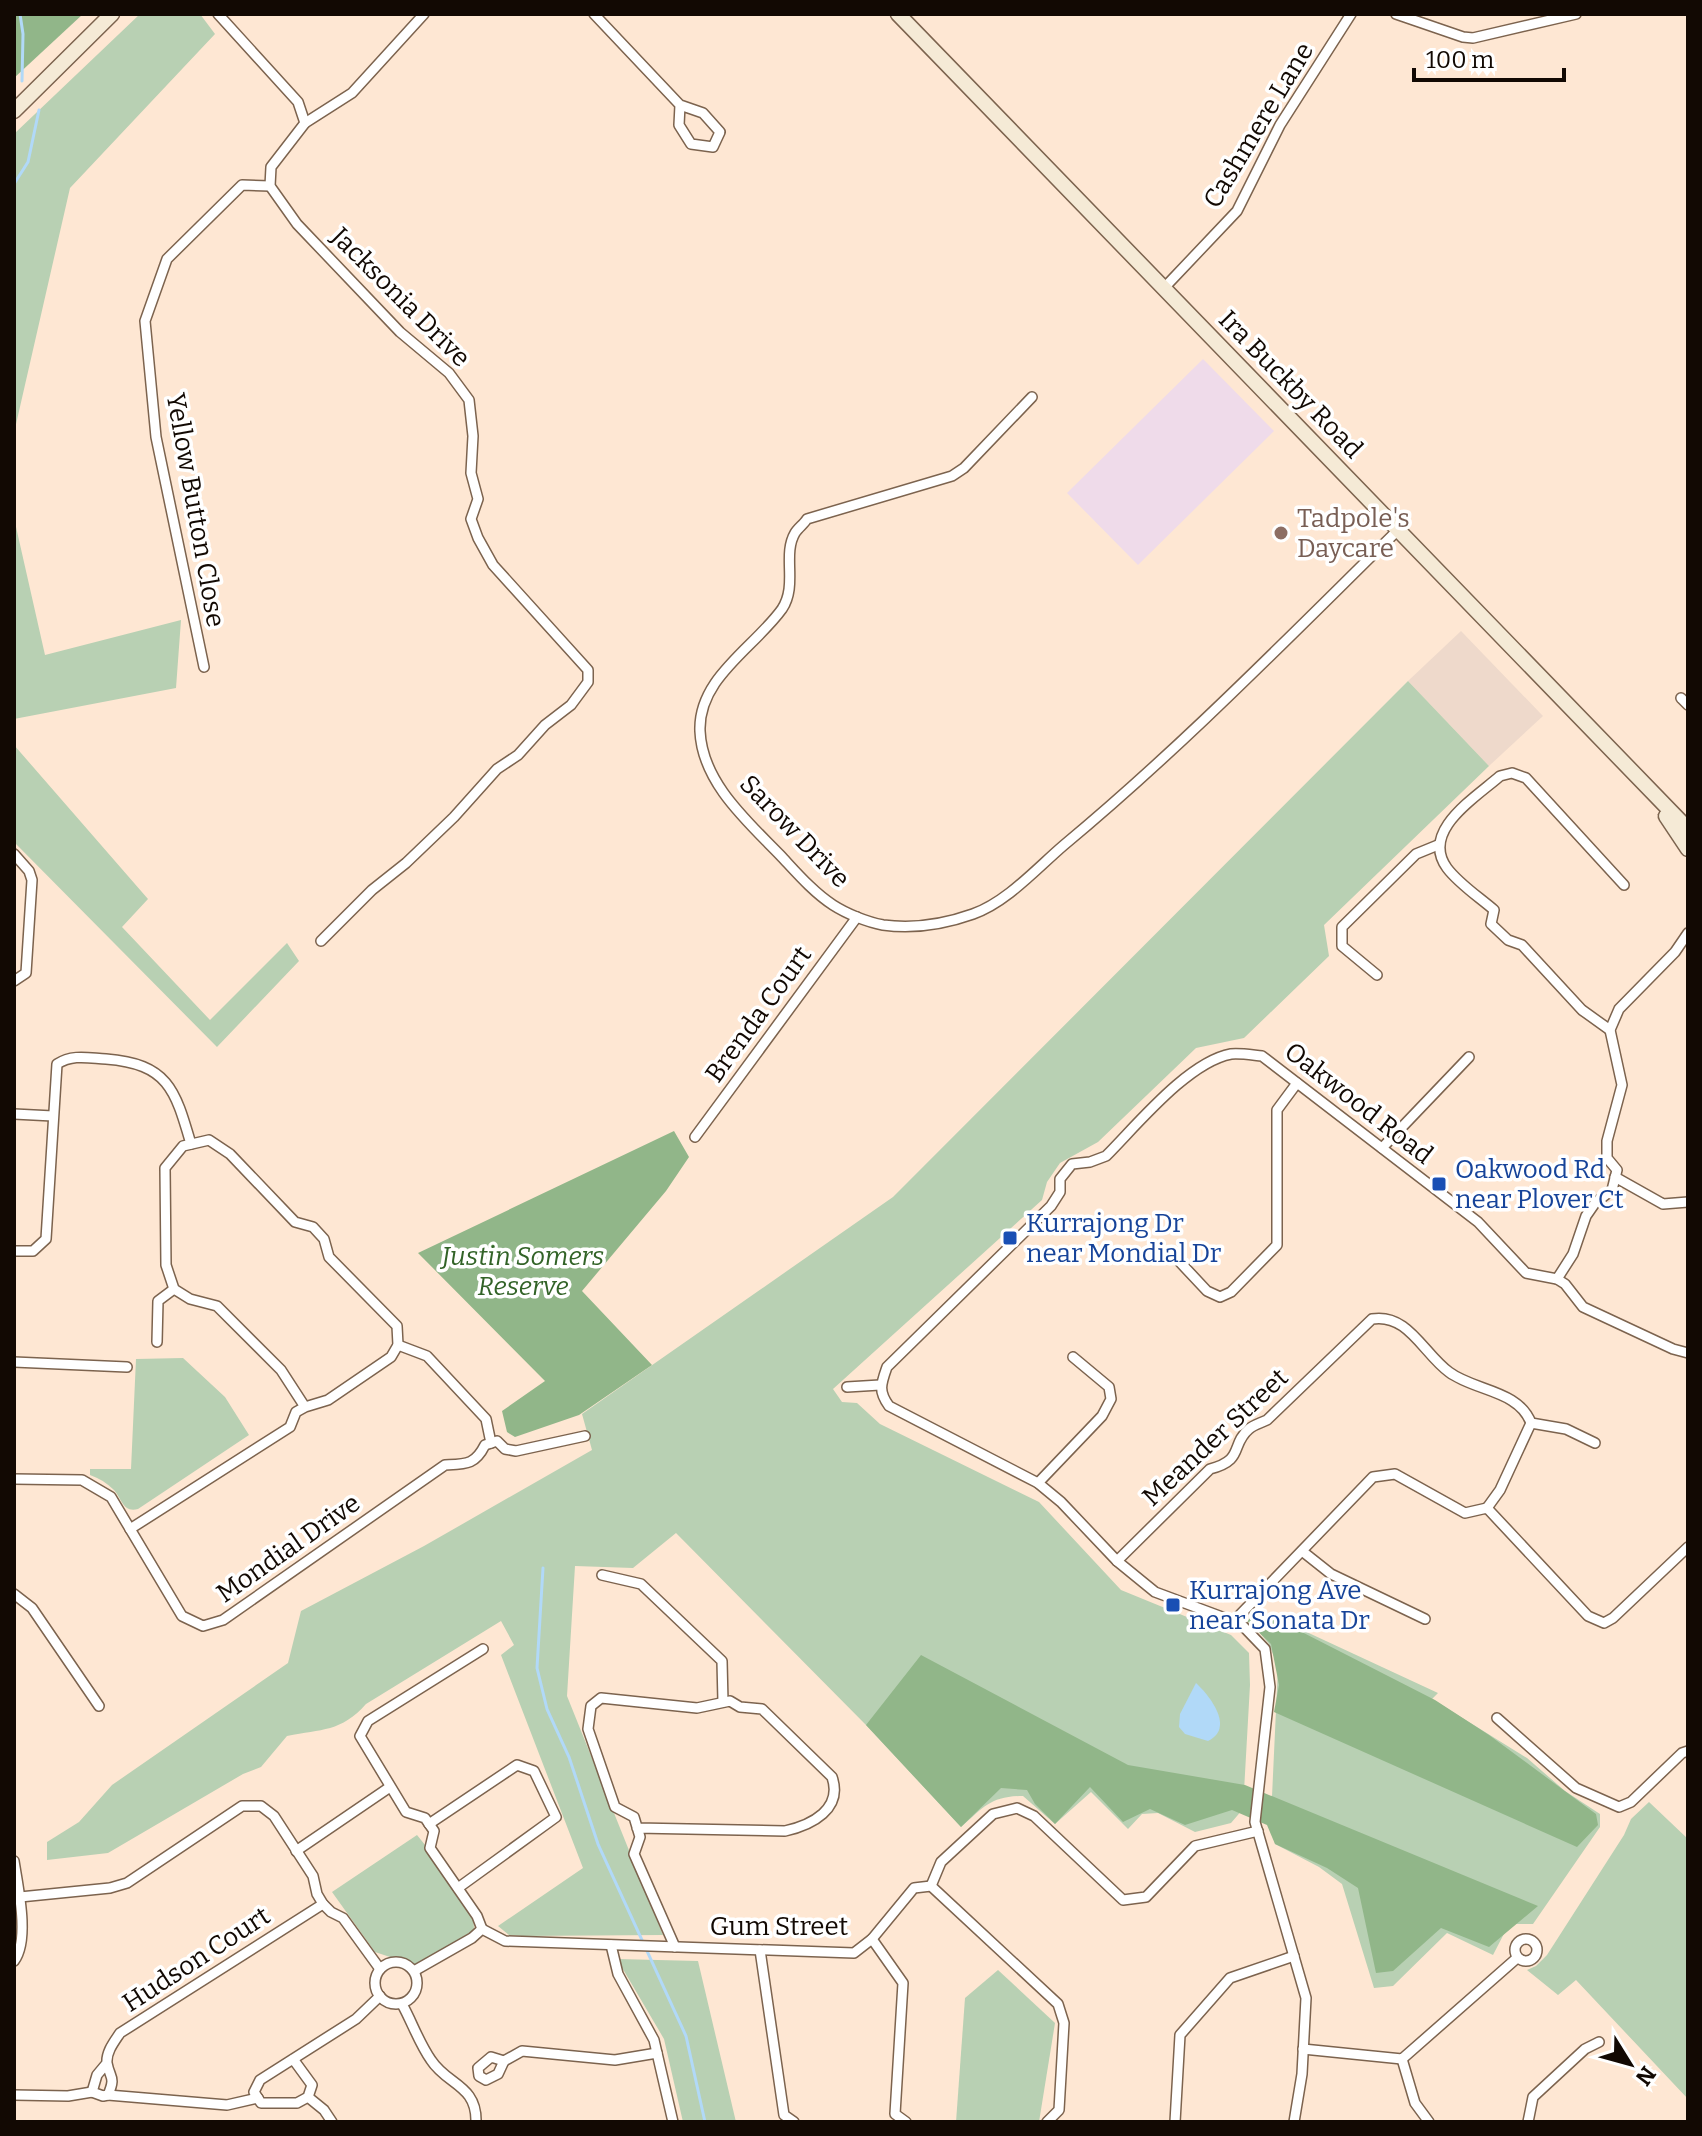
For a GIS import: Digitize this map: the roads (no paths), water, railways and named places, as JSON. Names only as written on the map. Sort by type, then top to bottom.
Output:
[{"type":"street","points":[[14,111],[112,14]]},
{"type":"street","points":[[218,14],[298,102],[305,123]]},
{"type":"street","points":[[270,186],[271,167],[305,123],[352,93],[424,14]]},
{"type":"street","points":[[594,14],[680,105],[703,113],[720,132],[713,147],[691,144],[679,125],[680,105]]},
{"type":"street","name":"Ira Buckby Road","points":[[898,14],[1688,829]]},
{"type":"street","name":"Cashmere Lane","points":[[1164,288],[1237,211],[1280,125],[1351,14]]},
{"type":"street","points":[[1396,14],[1473,38],[1576,14]]},
{"type":"street","name":"Yellow Button Close","points":[[204,667],[156,437],[145,321],[167,259],[242,185],[270,186]]},
{"type":"street","name":"Jacksonia Drive","points":[[270,186],[297,224],[400,332],[449,373],[469,400],[473,436],[471,473],[478,499],[471,519],[478,538],[493,565],[588,670],[588,682],[571,705],[545,725],[518,755],[497,769],[454,817],[406,863],[372,890],[321,941]]},
{"type":"street","name":"Sarow Drive","points":[[1032,397],[964,468],[952,476],[807,519],[794,535],[790,557],[792,580],[784,607],[710,689],[701,712],[702,751],[727,799],[809,886],[833,905],[857,917],[882,925],[914,927],[948,922],[976,913],[1004,896],[1132,789],[1399,529]]},
{"type":"street","points":[[1610,1030],[1582,1010],[1522,945],[1508,940],[1491,924],[1494,910],[1448,869],[1438,845],[1442,828],[1500,776],[1512,773],[1526,778],[1624,885]]},
{"type":"street","name":"Ira Buckby Road","points":[[1648,789],[1688,849]]},
{"type":"street","points":[[1377,975],[1342,946],[1342,927],[1416,854],[1438,845]]},
{"type":"street","points":[[14,854],[29,871],[32,880],[26,973],[14,981]]},
{"type":"street","name":"Brenda Court","points":[[695,1137],[857,917]]},
{"type":"street","points":[[1557,1279],[1573,1254],[1586,1216],[1595,1203],[1612,1190],[1617,1170],[1607,1158],[1607,1141],[1622,1085],[1610,1030],[1619,1009],[1675,952],[1688,933]]},
{"type":"street","name":"Oakwood Road","points":[[880,1385],[887,1367],[1051,1206],[1060,1192],[1060,1179],[1072,1164],[1106,1156],[1180,1082],[1205,1063],[1232,1054],[1262,1056],[1478,1222],[1526,1273],[1557,1279],[1565,1284],[1583,1307],[1688,1353]]},
{"type":"street","points":[[14,1251],[33,1251],[46,1239],[57,1064],[70,1056],[135,1062],[164,1077],[181,1110],[191,1144]]},
{"type":"street","points":[[1382,1148],[1469,1057]]},
{"type":"street","points":[[1177,1259],[1207,1291],[1220,1297],[1231,1292],[1277,1245],[1277,1110],[1297,1083]]},
{"type":"street","points":[[14,1114],[53,1116]]},
{"type":"street","points":[[130,1529],[290,1427],[296,1412],[328,1400],[379,1366],[391,1357],[398,1345],[397,1326],[329,1257],[324,1239],[313,1227],[295,1222],[230,1154],[209,1140],[183,1146],[165,1168],[166,1265],[174,1289],[190,1299],[217,1306],[281,1370],[305,1407]]},
{"type":"street","points":[[1615,1177],[1663,1204],[1688,1202]]},
{"type":"street","points":[[157,1342],[158,1301],[174,1289]]},
{"type":"street","name":"Meander Street","points":[[1117,1561],[1210,1469],[1225,1465],[1237,1452],[1249,1429],[1267,1420],[1372,1319],[1384,1317],[1400,1321],[1431,1358],[1452,1375],[1526,1410],[1531,1423]]},
{"type":"street","points":[[398,1345],[427,1356],[486,1419],[491,1443],[497,1441],[505,1449],[516,1451],[585,1436]]},
{"type":"street","points":[[1038,1483],[1102,1416],[1111,1399],[1109,1387],[1073,1357]]},
{"type":"street","points":[[14,1362],[127,1367]]},
{"type":"street","points":[[847,1387],[880,1385],[881,1396],[889,1406],[1038,1483],[1061,1502],[1117,1561],[1155,1592],[1241,1624],[1265,1649],[1270,1687],[1255,1822],[1306,1998],[1294,2122]]},
{"type":"street","points":[[1234,1621],[1373,1477],[1395,1474],[1465,1513],[1487,1508],[1500,1490],[1531,1423],[1566,1429],[1595,1443]]},
{"type":"street","name":"Mondial Drive","points":[[14,1479],[82,1480],[111,1497],[182,1616],[203,1626],[223,1620],[445,1465],[468,1464],[479,1457],[485,1445],[491,1443]]},
{"type":"street","points":[[1487,1508],[1588,1616],[1604,1623],[1688,1547]]},
{"type":"street","points":[[1302,1551],[1331,1574],[1425,1619]]},
{"type":"street","points":[[602,1575],[641,1584],[722,1661],[723,1702]]},
{"type":"street","points":[[14,1594],[32,1608],[99,1706]]},
{"type":"street","points":[[414,1971],[472,1938],[482,1929],[477,1916],[430,1848],[434,1831],[425,1818],[406,1812],[360,1736],[368,1721],[483,1649]]},
{"type":"street","points":[[637,1828],[785,1831],[807,1826],[833,1801],[836,1789],[832,1777],[762,1709],[740,1707],[730,1701],[697,1708],[601,1698],[591,1706],[588,1729],[615,1807],[634,1817],[637,1828],[640,1837],[634,1854],[675,1947]]},
{"type":"street","points":[[1497,1718],[1576,1788],[1619,1807],[1631,1802],[1682,1753],[1688,1751]]},
{"type":"street","points":[[429,1824],[517,1765],[534,1771],[556,1817],[458,1888]]},
{"type":"street","points":[[296,1851],[390,1787]]},
{"type":"street","points":[[20,1897],[110,1888],[127,1883],[242,1806],[261,1806],[274,1816],[313,1876],[323,1904],[343,1918],[380,1969]]},
{"type":"street","points":[[1047,2122],[1059,2110],[1064,2023],[1058,2004],[931,1886],[941,1862],[993,1814],[1017,1808],[1034,1816],[1123,1900],[1146,1897],[1195,1846],[1258,1831]]},
{"type":"street","points":[[14,1861],[20,1897],[22,1942],[14,1961]]},
{"type":"street","name":"Gum Street","points":[[482,1929],[505,1941],[854,1953],[872,1939],[914,1888],[931,1886]]},
{"type":"street","name":"Hudson Court","points":[[92,2092],[97,2075],[107,2063],[109,2050],[120,2033],[323,1904]]},
{"type":"street","points":[[872,1939],[903,1983],[895,2114],[906,2122]]},
{"type":"street","points":[[611,1945],[618,1974],[654,2040],[673,2122]]},
{"type":"street","points":[[760,1950],[784,2115],[794,2122]]},
{"type":"street","points":[[1175,2122],[1180,2035],[1230,1978],[1294,1956]]},
{"type":"street","points":[[1303,2049],[1402,2059],[1517,1958]]},
{"type":"street","points":[[391,1962],[403,1962],[414,1971],[418,1982],[414,1996],[402,2004],[385,2001],[375,1985],[380,1969],[391,1962]]},
{"type":"street","points":[[293,2059],[312,2085],[308,2097],[297,2103],[261,2103],[254,2092],[260,2080],[293,2059],[356,2019],[380,1996]]},
{"type":"street","points":[[402,2004],[431,2061],[467,2090],[476,2122]]},
{"type":"street","points":[[1528,2122],[1533,2097],[1585,2049],[1599,2042]]},
{"type":"street","points":[[504,2061],[522,2051],[615,2060],[657,2053]]},
{"type":"street","points":[[1402,2059],[1415,2103],[1429,2122]]},
{"type":"street","points":[[107,2063],[112,2075],[108,2095]]},
{"type":"street","points":[[14,2095],[68,2096],[92,2092],[103,2096],[227,2105],[258,2098]]},
{"type":"street","points":[[308,2097],[324,2110],[332,2122]]},
{"type":"water","points":[[1196,1683],[1208,1696],[1220,1720],[1216,1735],[1208,1741],[1185,1734],[1179,1727],[1180,1714]]},
{"type":"waterway","points":[[20,14],[23,34],[22,81]]},
{"type":"waterway","points":[[14,184],[28,162],[39,110]]},
{"type":"waterway","points":[[543,1568],[537,1668],[547,1709],[569,1757],[598,1844],[686,2036],[705,2122]]},
{"type":"place","name":"Tadpole's Daycare","points":[[1281,533]]},
{"type":"place","name":"Oakwood Rd near Plover Ct","points":[[1439,1184]]},
{"type":"place","name":"Kurrajong Dr near Mondial Dr","points":[[1010,1238]]},
{"type":"place","name":"Kurrajong Ave near Sonata Dr","points":[[1173,1605]]},
{"type":"park label","name":"Justin Somers Reserve","points":[[523,1271]]}]
